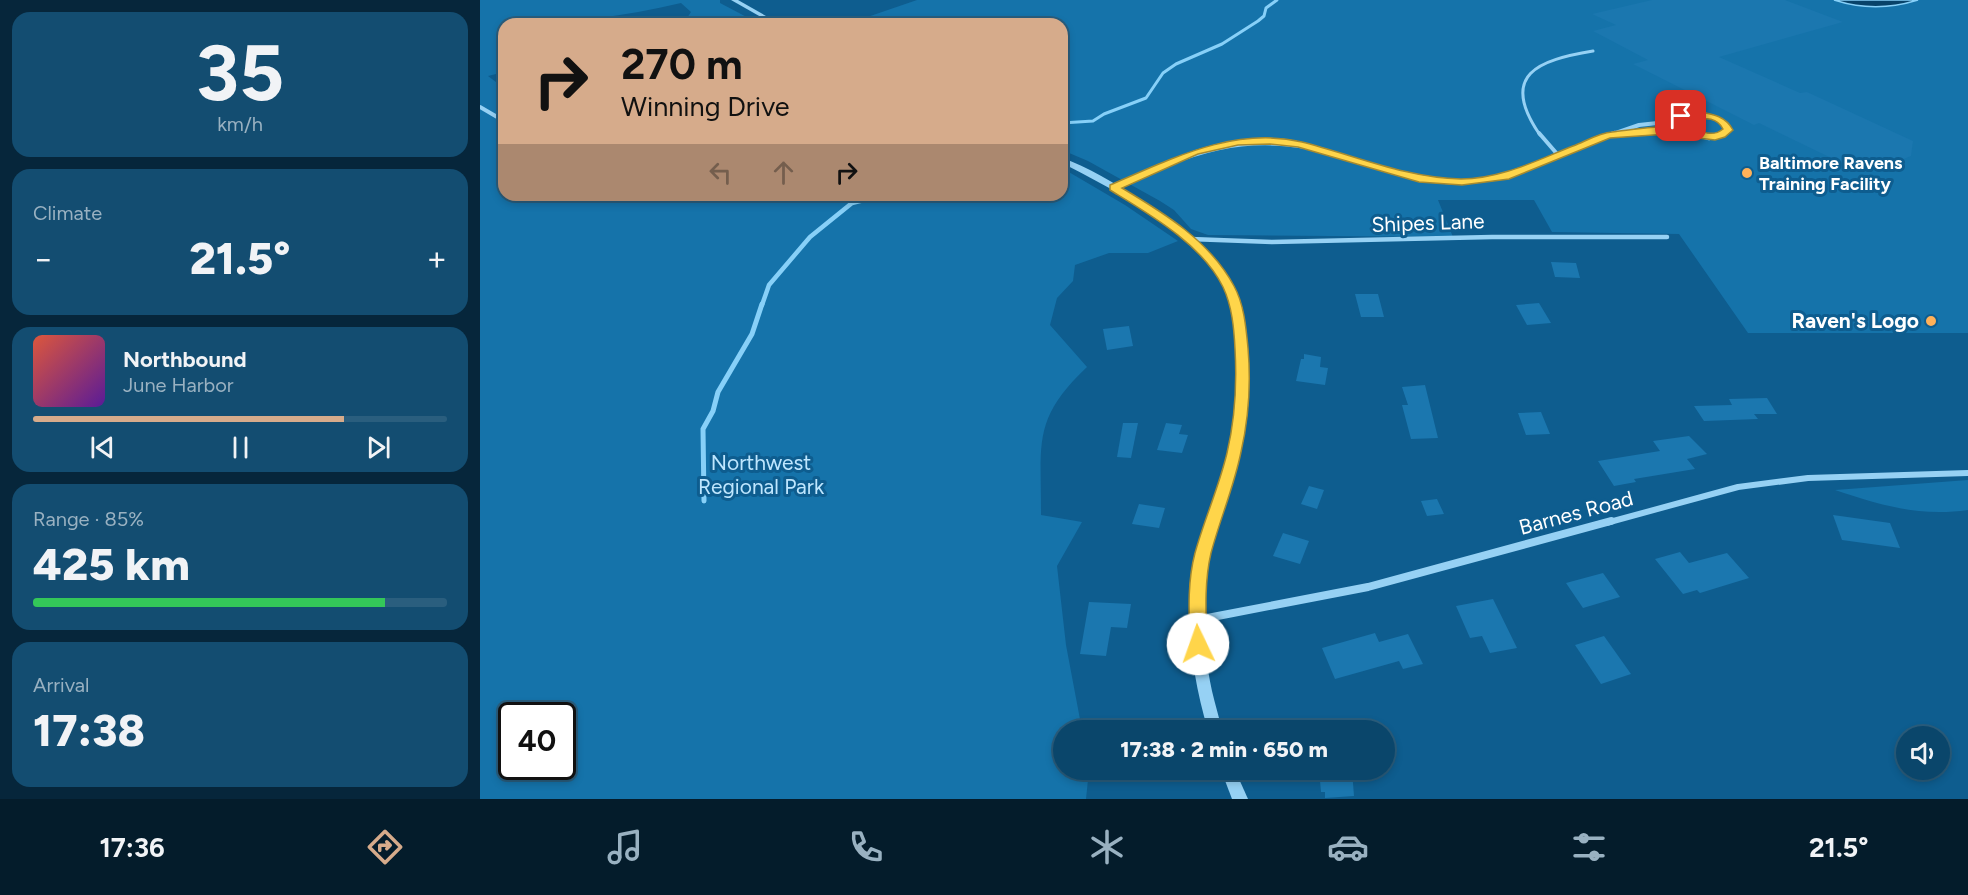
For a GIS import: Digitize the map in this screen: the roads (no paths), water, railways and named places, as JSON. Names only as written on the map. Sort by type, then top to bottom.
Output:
[{"type":"street","points":[[734,0],[766,18]]},
{"type":"street","points":[[480,107],[498,118]]},
{"type":"street","points":[[1114,187],[1195,152],[1238,142],[1270,141],[1299,145],[1395,172],[1442,182],[1462,182],[1505,177],[1609,135],[1640,125],[1676,121],[1681,116],[1703,114],[1724,123],[1728,130],[1722,135],[1707,137],[1683,130],[1609,135]]},
{"type":"street","points":[[1676,121],[1683,130]]},
{"type":"street","points":[[1068,163],[1114,187],[1163,217],[1190,239],[1219,272],[1232,294],[1241,330],[1243,373],[1238,436],[1203,555],[1197,621],[1200,666],[1213,720]]},
{"type":"street","name":"Shipes Lane","points":[[1190,239],[1272,242],[1492,237],[1667,237]]},
{"type":"street","name":"Barnes Road","points":[[1197,621],[1368,587],[1738,488],[1817,478],[1968,473]]},
{"type":"street","points":[[1232,780],[1240,799]]},
{"type":"lane","points":[[1558,154],[1533,125],[1526,110],[1524,86],[1538,66],[1552,60],[1593,51]]},
{"type":"waterway","points":[[1068,123],[1093,121],[1104,114],[1146,98],[1163,73],[1176,64],[1222,44],[1258,21],[1264,16],[1266,8],[1277,0]]},
{"type":"waterway","points":[[762,305],[769,285],[810,237],[852,203],[860,201]]},
{"type":"waterway","points":[[704,501],[703,429],[713,411],[718,392],[752,334],[762,304]]},
{"type":"place","name":"Baltimore Ravens Training Facility","points":[[1747,173]]},
{"type":"place","name":"Raven's Logo","points":[[1931,321]]},
{"type":"park label","name":"Northwest Regional Park","points":[[761,475]]}]
